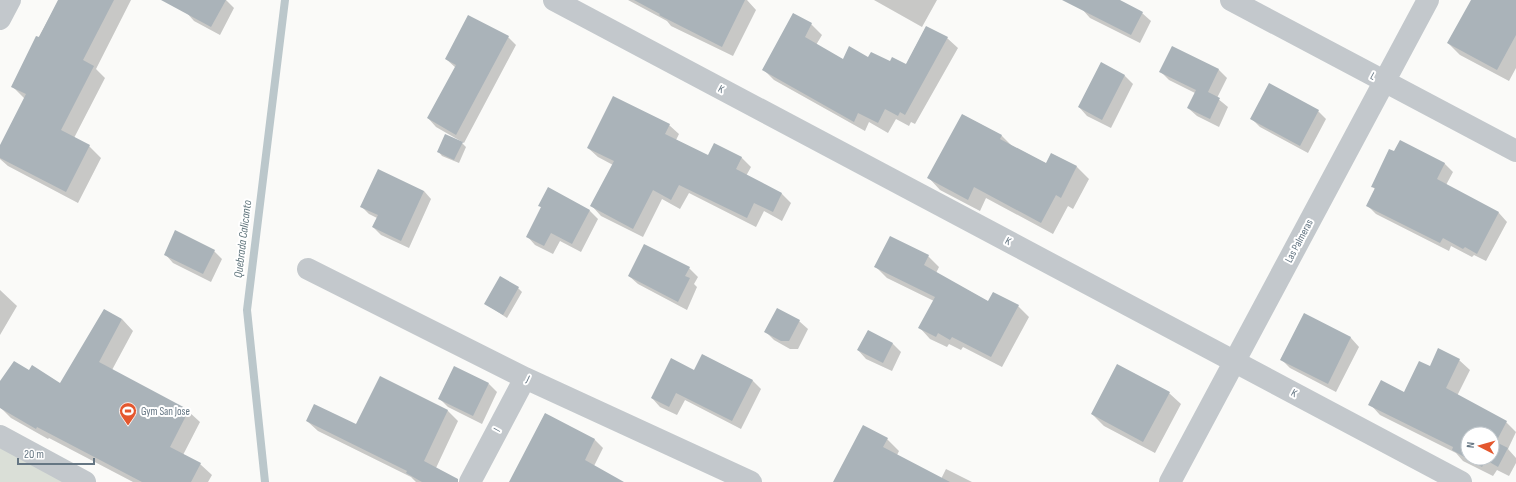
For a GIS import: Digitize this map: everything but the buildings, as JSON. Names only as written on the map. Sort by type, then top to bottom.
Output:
[{"type":"street","points":[[0,19],[10,0]]},
{"type":"street","name":"K","points":[[554,0],[1461,482]]},
{"type":"street","name":"L","points":[[1231,0],[1516,151]]},
{"type":"street","name":"Las Palmeras","points":[[1170,482],[1428,0]]},
{"type":"street","name":"J","points":[[308,269],[525,378],[751,482]]},
{"type":"street","name":"I","points":[[470,482],[525,378]]},
{"type":"street","points":[[0,436],[85,482]]},
{"type":"shaded area","points":[[0,436],[85,482],[0,482]]},
{"type":"waterway","name":"Quebrada Calicanto","points":[[265,482],[247,310],[285,0]]},
{"type":"place","name":"Gym San Jose","points":[[128,426]]}]
